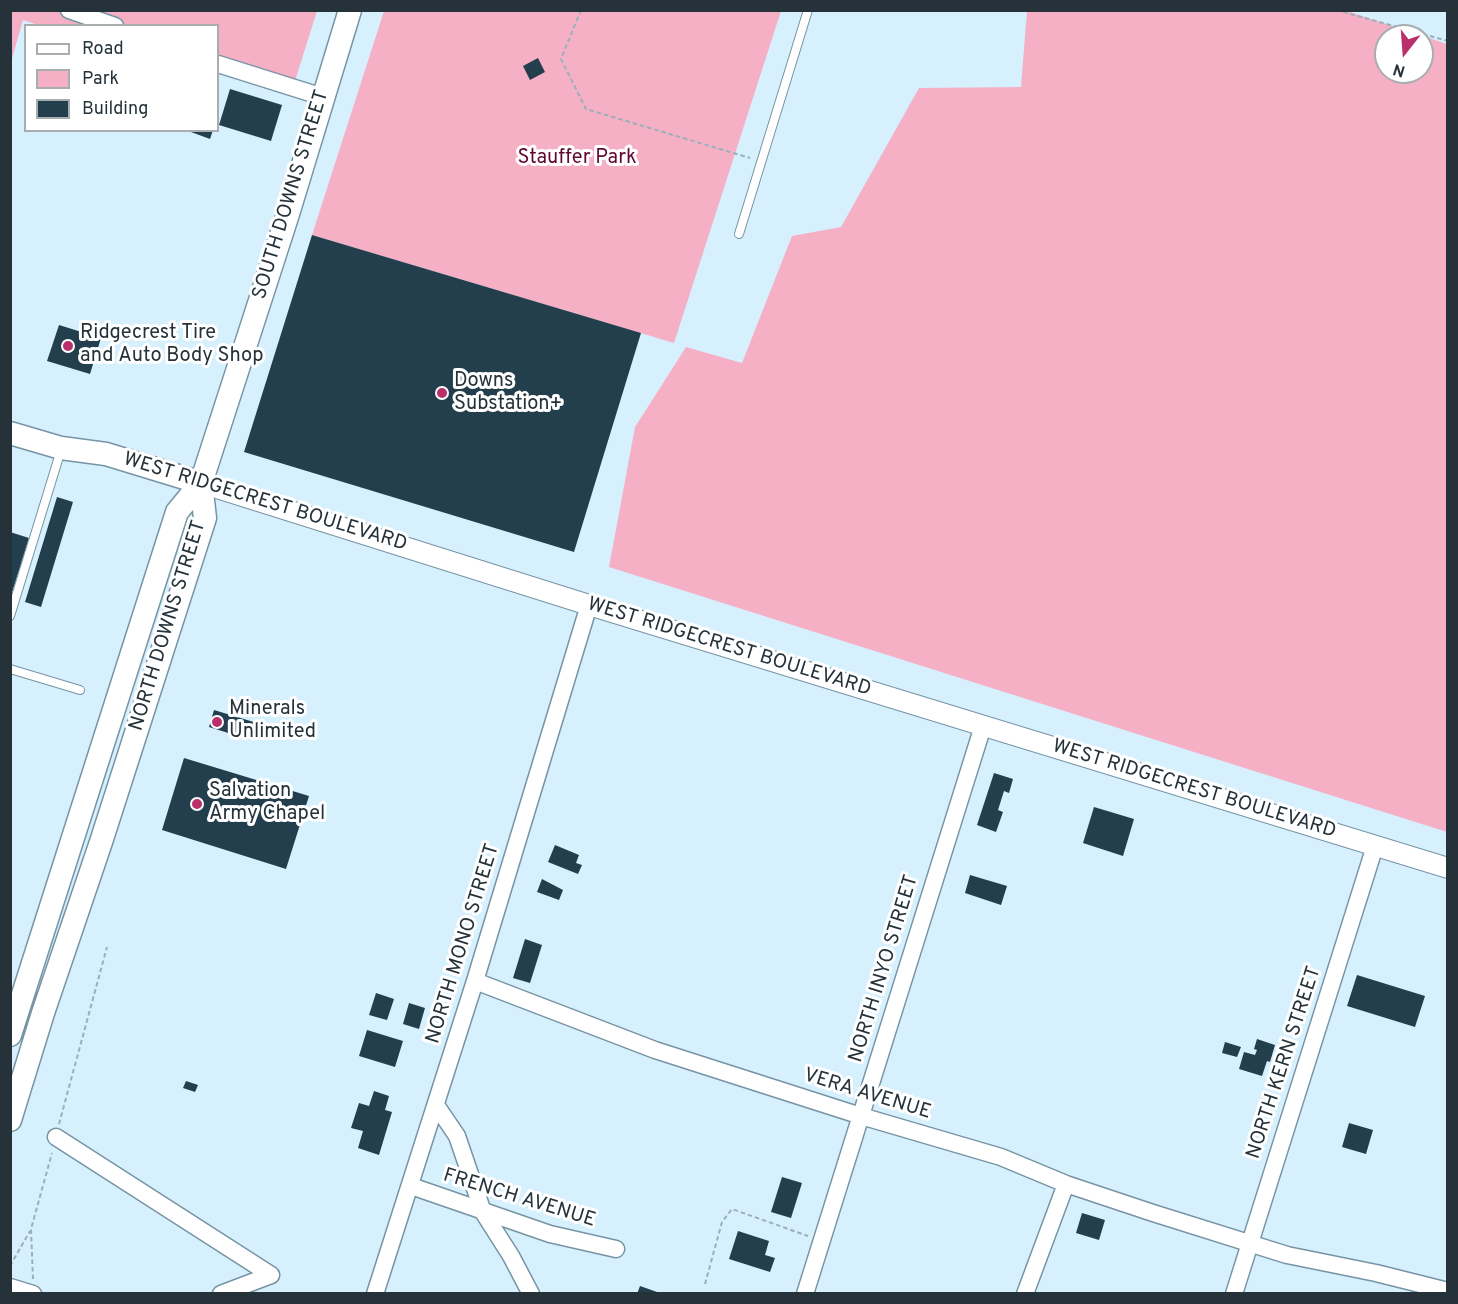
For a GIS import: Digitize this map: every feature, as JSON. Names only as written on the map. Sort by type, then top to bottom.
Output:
[{"type":"main road","name":"SOUTH DOWNS STREET","points":[[201,483],[288,214],[350,10]]},
{"type":"main road","name":"WEST RIDGECREST BOULEVARD","points":[[10,433],[61,448],[106,454],[201,483]]},
{"type":"main road","name":"NORTH DOWNS STREET","points":[[10,1035],[177,512],[201,483]]},
{"type":"main road","name":"NORTH DOWNS STREET","points":[[10,1120],[205,518],[201,483]]},
{"type":"street","points":[[69,10],[109,24]]},
{"type":"street","points":[[219,64],[323,97]]},
{"type":"street","name":"WEST RIDGECREST BOULEVARD","points":[[201,483],[589,605],[1448,868]]},
{"type":"street","name":"NORTH MONO STREET","points":[[375,1293],[475,981],[589,605]]},
{"type":"street","name":"NORTH INYO STREET","points":[[805,1293],[983,726]]},
{"type":"street","name":"NORTH KERN STREET","points":[[1234,1293],[1375,846]]},
{"type":"street","name":"VERA AVENUE","points":[[475,981],[655,1050],[861,1116],[1001,1157],[1066,1184],[1249,1244],[1296,1257],[1376,1273],[1448,1291]]},
{"type":"street","points":[[436,1105],[457,1136],[483,1212],[531,1293]]},
{"type":"street","points":[[56,1137],[271,1275],[221,1293]]},
{"type":"street","points":[[1025,1293],[1066,1184]]},
{"type":"street","name":"FRENCH AVENUE","points":[[411,1186],[550,1234],[616,1249]]},
{"type":"street","points":[[10,1287],[33,1289]]},
{"type":"lane","points":[[739,234],[808,10]]},
{"type":"lane","points":[[10,616],[61,448]]},
{"type":"lane","points":[[10,669],[80,690]]},
{"type":"path","points":[[581,10],[561,59],[586,109],[761,161]]},
{"type":"path","points":[[1336,10],[1448,41]]},
{"type":"path","points":[[10,1266],[31,1229],[107,947]]},
{"type":"path","points":[[705,1284],[722,1222],[732,1209],[822,1240]]},
{"type":"path","points":[[31,1229],[33,1289]]},
{"type":"green space","points":[[11,11],[317,11],[295,81],[219,69],[219,24],[35,24],[23,20],[11,62]]},
{"type":"green space","name":"Stauffer Park","points":[[384,11],[781,11],[674,343],[312,235]]},
{"type":"green space","points":[[1027,11],[1347,11],[1386,24],[1374,24],[1374,84],[1434,84],[1434,40],[1447,44],[1447,832],[609,567],[635,427],[686,347],[742,363],[792,236],[841,227],[919,88],[1021,87]]},
{"type":"building","points":[[538,58],[545,72],[530,80],[523,66]]},
{"type":"building","points":[[230,89],[282,105],[271,141],[219,125]]},
{"type":"building","points":[[191,132],[212,132],[210,139]]},
{"type":"building","name":"Downs Substation+","points":[[312,235],[641,333],[574,552],[244,452]]},
{"type":"building","points":[[59,325],[101,338],[90,374],[47,361]]},
{"type":"building","points":[[57,497],[73,502],[41,607],[25,602]]},
{"type":"building","points":[[10,532],[29,538],[11,596],[10,596]]},
{"type":"building","points":[[214,710],[257,723],[251,740],[209,727]]},
{"type":"building","points":[[184,758],[309,796],[286,869],[162,830]]},
{"type":"building","points":[[994,773],[1013,779],[1009,793],[1004,791],[998,810],[1003,812],[996,832],[977,825]]},
{"type":"building","points":[[1094,807],[1134,819],[1123,856],[1083,843]]},
{"type":"building","points":[[555,845],[579,855],[576,863],[582,865],[578,874],[548,862]]},
{"type":"building","points":[[970,875],[1007,886],[1001,905],[965,893]]},
{"type":"building","points":[[542,879],[563,890],[559,900],[537,892]]},
{"type":"building","points":[[525,939],[542,945],[530,983],[513,978]]},
{"type":"building","points":[[1357,975],[1425,996],[1415,1027],[1347,1006]]},
{"type":"building","points":[[376,993],[394,999],[387,1020],[369,1015]]},
{"type":"building","points":[[409,1003],[425,1008],[419,1029],[403,1024]]},
{"type":"building","points":[[367,1030],[403,1041],[395,1067],[359,1056]]},
{"type":"building","points":[[1257,1039],[1275,1045],[1270,1062],[1267,1061],[1262,1076],[1239,1069],[1244,1052],[1255,1055]]},
{"type":"building","points":[[1225,1042],[1241,1047],[1237,1057],[1222,1053]]},
{"type":"building","points":[[186,1081],[198,1085],[195,1092],[183,1088]]},
{"type":"building","points":[[374,1091],[389,1096],[385,1110],[392,1112],[379,1155],[358,1148],[363,1131],[351,1128],[359,1103],[369,1106]]},
{"type":"building","points":[[1349,1123],[1373,1130],[1366,1154],[1342,1147]]},
{"type":"building","points":[[782,1177],[802,1183],[791,1218],[771,1212]]},
{"type":"building","points":[[1082,1213],[1105,1220],[1099,1240],[1076,1233]]},
{"type":"building","points":[[738,1231],[769,1241],[765,1255],[775,1258],[770,1272],[729,1259]]},
{"type":"building","points":[[640,1286],[660,1293],[660,1294],[637,1294]]},
{"type":"place","name":"Ridgecrest Tire and Auto Body Shop","points":[[68,346]]},
{"type":"place","name":"Downs Substation+","points":[[442,393]]},
{"type":"place","name":"Minerals Unlimited","points":[[217,722]]},
{"type":"place","name":"Salvation Army Chapel","points":[[197,804]]}]
